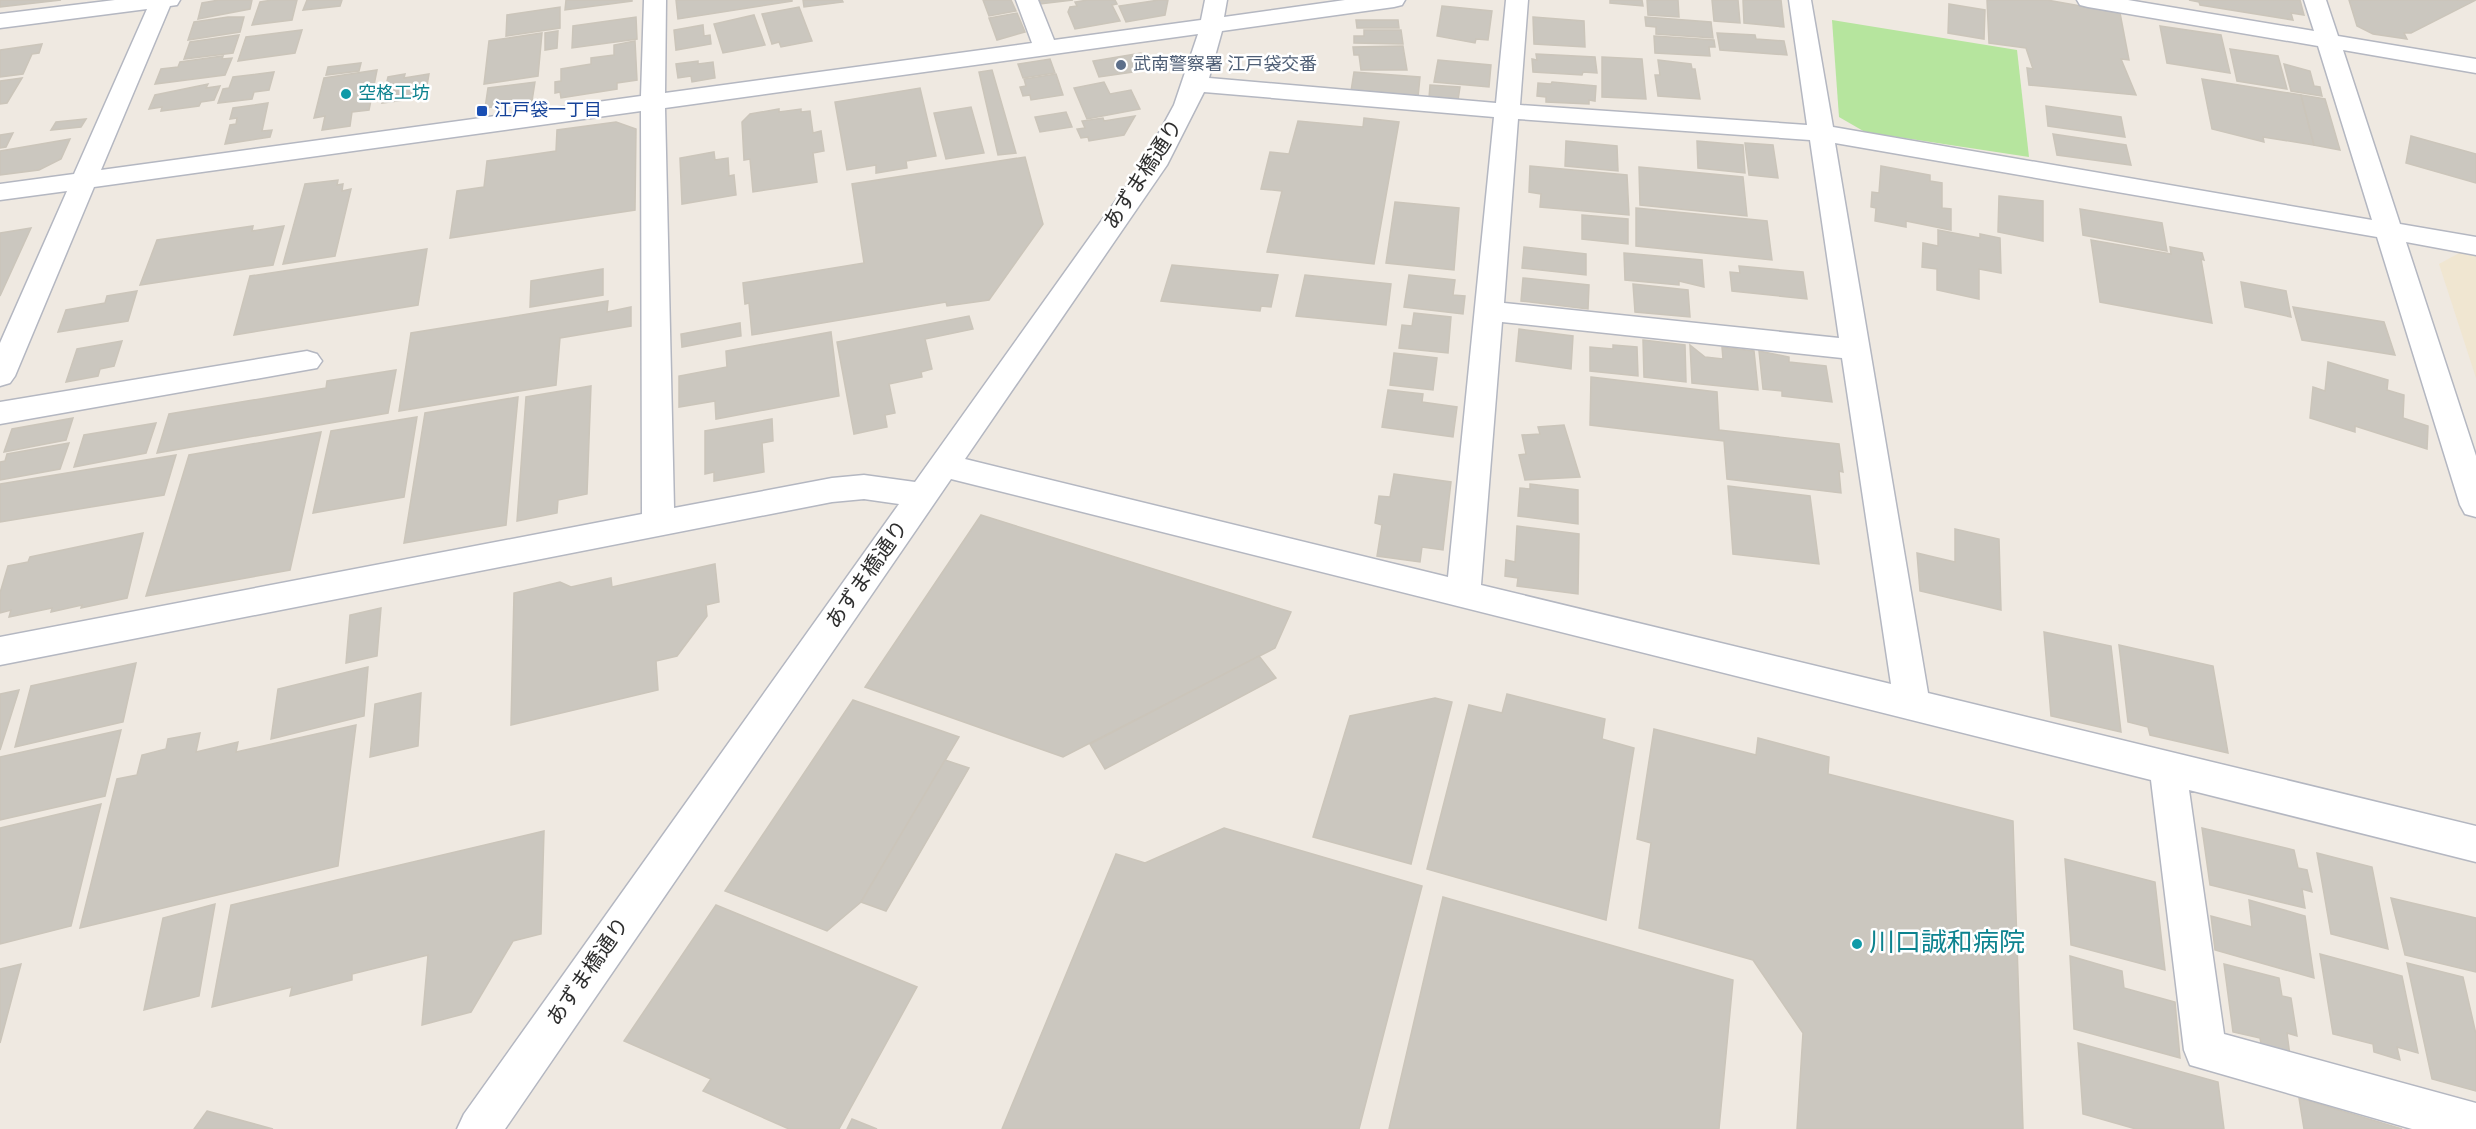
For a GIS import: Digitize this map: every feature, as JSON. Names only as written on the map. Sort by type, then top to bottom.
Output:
[{"type":"street","points":[[0,21],[164,0]]},
{"type":"street","points":[[0,376],[164,0]]},
{"type":"street","points":[[655,0],[653,103],[658,523]]},
{"type":"street","points":[[1027,0],[1046,48]]},
{"type":"street","points":[[0,192],[1046,48],[1214,12],[1394,0]]},
{"type":"street","points":[[1463,596],[1516,0]]},
{"type":"street","points":[[1800,0],[1912,707]]},
{"type":"street","points":[[2088,0],[2476,66]]},
{"type":"street","points":[[2315,0],[2476,505]]},
{"type":"street","name":"あずま橋通り","points":[[479,1129],[1154,165],[1179,123],[1197,84],[1214,12]]},
{"type":"street","points":[[1197,84],[1507,111],[1822,133],[2476,246]]},
{"type":"street","points":[[1489,311],[1857,350]]},
{"type":"street","points":[[0,413],[307,361]]},
{"type":"street","points":[[944,466],[1912,707],[2476,844]]},
{"type":"street","points":[[0,651],[832,490],[864,487],[924,495]]},
{"type":"street","points":[[2168,769],[2205,1050],[2476,1125]]},
{"type":"shaded area","points":[[2461,252],[2476,255],[2476,378],[2439,264]]},
{"type":"green space","points":[[1832,20],[2017,50],[2029,157],[1865,132],[1839,117]]},
{"type":"building","points":[[0,0],[61,0],[0,7]]},
{"type":"building","points":[[219,0],[252,0],[250,9],[198,19],[202,3]]},
{"type":"building","points":[[297,0],[292,20],[252,25],[260,2]]},
{"type":"building","points":[[307,0],[342,0],[340,6],[303,10]]},
{"type":"building","points":[[566,0],[632,0],[632,1],[565,10]]},
{"type":"building","points":[[676,0],[792,0],[792,1],[678,19]]},
{"type":"building","points":[[803,0],[842,0],[843,2],[804,7]]},
{"type":"building","points":[[983,0],[1011,0],[1016,11],[989,16]]},
{"type":"building","points":[[1039,0],[1073,0],[1040,4]]},
{"type":"building","points":[[1115,0],[1117,4],[1112,5],[1120,21],[1075,29],[1068,12],[1070,7],[1077,6],[1075,2]]},
{"type":"building","points":[[1168,0],[1165,15],[1126,22],[1119,6]]},
{"type":"building","points":[[1610,0],[1642,0],[1643,6],[1610,3]]},
{"type":"building","points":[[1647,0],[1678,0],[1679,17],[1648,15]]},
{"type":"building","points":[[1712,0],[1738,0],[1740,23],[1714,21]]},
{"type":"building","points":[[1743,0],[1781,0],[1784,27],[1744,23]]},
{"type":"building","points":[[1987,0],[2047,0],[2120,13],[2129,60],[2121,59],[2136,95],[2029,85],[2027,68],[2033,69],[2026,48],[1989,43]]},
{"type":"building","points":[[2189,0],[2300,0],[2304,15],[2291,13],[2293,20],[2200,5],[2199,2]]},
{"type":"building","points":[[2349,0],[2476,0],[2411,33],[2404,33],[2407,39],[2373,34],[2357,26]]},
{"type":"building","points":[[1949,4],[1985,10],[1984,39],[1948,33]]},
{"type":"building","points":[[1442,6],[1492,11],[1488,40],[1476,39],[1475,43],[1437,36]]},
{"type":"building","points":[[560,7],[560,28],[506,36],[507,15]]},
{"type":"building","points":[[799,7],[812,41],[781,47],[779,42],[772,44],[762,14]]},
{"type":"building","points":[[1017,13],[1025,32],[997,40],[989,18]]},
{"type":"building","points":[[754,15],[765,45],[723,53],[714,24]]},
{"type":"building","points":[[244,17],[240,32],[188,40],[194,22]]},
{"type":"building","points":[[636,17],[637,39],[572,48],[573,26]]},
{"type":"building","points":[[1533,17],[1584,21],[1585,47],[1534,44]]},
{"type":"building","points":[[1645,17],[1711,22],[1713,38],[1656,34],[1656,27],[1646,26]]},
{"type":"building","points":[[1356,20],[1398,20],[1399,28],[1357,28]]},
{"type":"building","points":[[703,25],[704,36],[710,35],[711,44],[676,50],[674,30]]},
{"type":"building","points":[[2160,26],[2221,35],[2230,73],[2167,63]]},
{"type":"building","points":[[302,30],[295,53],[238,61],[246,37]]},
{"type":"building","points":[[1364,30],[1401,30],[1403,44],[1354,43],[1354,36],[1364,36]]},
{"type":"building","points":[[558,31],[557,48],[545,50],[545,33]]},
{"type":"building","points":[[542,33],[538,76],[484,84],[489,41]]},
{"type":"building","points":[[1717,33],[1755,35],[1756,39],[1784,41],[1787,55],[1720,50]]},
{"type":"building","points":[[239,35],[233,53],[184,59],[190,42]]},
{"type":"building","points":[[1654,36],[1714,40],[1715,47],[1709,47],[1710,56],[1655,53]]},
{"type":"building","points":[[635,41],[637,80],[617,83],[617,89],[561,98],[560,92],[555,93],[555,82],[561,81],[561,69],[591,64],[591,58],[614,55],[614,45]]},
{"type":"building","points":[[42,44],[39,53],[32,54],[23,74],[0,77],[0,50]]},
{"type":"building","points":[[1403,46],[1407,70],[1361,70],[1359,55],[1354,55],[1353,47]]},
{"type":"building","points":[[2230,49],[2278,56],[2287,89],[2237,81]]},
{"type":"building","points":[[1141,53],[1148,70],[1099,77],[1093,61]]},
{"type":"building","points":[[1536,54],[1595,57],[1597,73],[1583,72],[1582,75],[1533,72],[1532,59],[1537,60]]},
{"type":"building","points":[[223,56],[222,59],[232,58],[225,75],[155,84],[161,69],[178,67],[180,62]]},
{"type":"building","points":[[1602,57],[1642,59],[1646,99],[1602,97]]},
{"type":"building","points":[[1050,59],[1055,73],[1023,78],[1018,64]]},
{"type":"building","points":[[1438,60],[1491,65],[1489,87],[1434,82]]},
{"type":"building","points":[[1658,60],[1691,64],[1692,69],[1695,69],[1700,99],[1658,96],[1655,75],[1660,75]]},
{"type":"building","points":[[698,61],[698,64],[713,62],[715,78],[692,82],[691,76],[678,78],[676,64]]},
{"type":"building","points":[[361,63],[359,71],[326,75],[328,67]]},
{"type":"building","points":[[2284,64],[2310,71],[2314,86],[2320,87],[2322,96],[2291,91]]},
{"type":"building","name":"空格工坊","points":[[377,70],[369,110],[352,112],[350,126],[322,130],[325,116],[314,118],[324,78]]},
{"type":"building","points":[[992,70],[1016,153],[998,155],[979,72]]},
{"type":"building","points":[[274,72],[269,90],[254,92],[252,99],[218,103],[223,89],[229,88],[233,77]]},
{"type":"building","points":[[1354,72],[1420,77],[1418,97],[1351,91]]},
{"type":"building","points":[[405,74],[404,78],[429,74],[425,97],[382,103],[388,77]]},
{"type":"building","points":[[1056,74],[1063,95],[1031,100],[1030,95],[1023,96],[1020,87],[1026,86],[1024,79]]},
{"type":"building","points":[[22,78],[7,103],[0,104],[0,81]]},
{"type":"building","points":[[2202,79],[2301,95],[2314,145],[2263,137],[2264,142],[2212,129]]},
{"type":"building","points":[[535,82],[532,101],[485,108],[488,88]]},
{"type":"building","points":[[1104,82],[1110,94],[1131,90],[1140,109],[1087,119],[1074,88]]},
{"type":"building","points":[[1552,82],[1596,86],[1595,101],[1589,100],[1589,104],[1546,102],[1546,97],[1537,96],[1538,83],[1551,84]]},
{"type":"building","points":[[208,84],[206,88],[220,86],[214,100],[201,102],[199,106],[161,111],[162,107],[149,109],[155,95]]},
{"type":"building","points":[[1430,85],[1460,87],[1458,100],[1429,98]]},
{"type":"building","points":[[920,88],[936,156],[906,161],[907,168],[876,173],[876,165],[847,170],[835,102]]},
{"type":"building","points":[[2301,95],[2325,99],[2340,150],[2314,145]]},
{"type":"building","points":[[268,103],[262,131],[272,130],[270,137],[225,144],[230,125],[236,124],[237,118],[230,119],[233,108]]},
{"type":"building","points":[[2046,106],[2121,117],[2125,137],[2048,126]]},
{"type":"building","points":[[971,107],[984,153],[946,159],[934,113]]},
{"type":"building","points":[[779,109],[779,112],[801,109],[801,112],[810,111],[813,133],[821,131],[824,151],[813,153],[817,182],[753,192],[750,159],[744,160],[742,122],[750,114]]},
{"type":"building","points":[[1066,112],[1072,127],[1040,132],[1035,117]]},
{"type":"building","points":[[1135,116],[1124,135],[1089,141],[1088,137],[1081,138],[1077,129],[1085,128],[1082,121],[1103,118],[1104,121]]},
{"type":"building","points":[[1364,118],[1399,122],[1374,264],[1267,252],[1282,191],[1261,189],[1270,152],[1289,154],[1298,121],[1363,127]]},
{"type":"building","points":[[86,119],[81,127],[51,130],[56,122]]},
{"type":"building","points":[[616,122],[636,129],[635,210],[450,238],[457,191],[484,187],[487,161],[556,151],[557,130]]},
{"type":"building","points":[[13,133],[6,147],[0,148],[0,135]]},
{"type":"building","points":[[2053,134],[2126,145],[2131,165],[2057,155]]},
{"type":"building","points":[[2411,136],[2476,154],[2476,183],[2406,163]]},
{"type":"building","points":[[70,139],[61,159],[39,170],[0,175],[0,151]]},
{"type":"building","points":[[1566,141],[1617,146],[1618,171],[1565,166]]},
{"type":"building","points":[[1697,141],[1743,145],[1745,173],[1698,168]]},
{"type":"building","points":[[1745,143],[1773,145],[1778,178],[1749,175]]},
{"type":"building","points":[[714,152],[715,160],[728,158],[729,176],[734,175],[736,195],[682,204],[680,158]]},
{"type":"building","points":[[1025,157],[1043,224],[989,300],[947,306],[946,302],[752,335],[749,303],[745,304],[743,283],[864,263],[852,184]]},
{"type":"building","points":[[1530,166],[1627,175],[1629,215],[1540,207],[1541,194],[1529,192]]},
{"type":"building","points":[[1881,166],[1930,175],[1930,181],[1942,183],[1942,208],[1951,209],[1951,230],[1906,221],[1906,227],[1875,221],[1876,208],[1871,207],[1872,192],[1879,193]]},
{"type":"building","points":[[1639,167],[1743,177],[1747,216],[1640,205]]},
{"type":"building","points":[[338,180],[337,185],[343,184],[342,191],[351,189],[335,256],[283,264],[305,184]]},
{"type":"building","points":[[1999,196],[2043,201],[2043,241],[1998,232]]},
{"type":"building","points":[[1395,202],[1459,208],[1454,270],[1386,263]]},
{"type":"building","points":[[1636,208],[1767,221],[1772,260],[1636,246]]},
{"type":"building","points":[[2080,209],[2162,223],[2167,251],[2083,235]]},
{"type":"building","points":[[1582,215],[1628,219],[1628,244],[1582,239]]},
{"type":"building","points":[[253,226],[252,231],[284,226],[273,265],[140,285],[157,240]]},
{"type":"building","points":[[31,228],[0,296],[0,233]]},
{"type":"building","points":[[1938,230],[1980,238],[1980,234],[2000,238],[2001,273],[1979,269],[1979,299],[1937,290],[1937,269],[1922,267],[1923,243],[1938,246]]},
{"type":"building","points":[[2091,240],[2171,254],[2170,247],[2202,253],[2204,260],[2201,259],[2212,323],[2100,302]]},
{"type":"building","points":[[1524,247],[1586,254],[1586,275],[1522,268]]},
{"type":"building","points":[[427,249],[418,305],[234,335],[250,276]]},
{"type":"building","points":[[1624,253],[1702,260],[1704,287],[1679,281],[1679,285],[1625,280]]},
{"type":"building","points":[[1172,265],[1278,275],[1271,307],[1261,306],[1260,311],[1161,301]]},
{"type":"building","points":[[1739,266],[1803,272],[1807,299],[1732,291],[1730,272],[1740,273]]},
{"type":"building","points":[[603,269],[603,295],[530,307],[531,281]]},
{"type":"building","points":[[1305,275],[1391,284],[1386,325],[1296,316]]},
{"type":"building","points":[[1409,275],[1455,280],[1453,295],[1465,296],[1463,314],[1404,307]]},
{"type":"building","points":[[1523,278],[1589,285],[1588,309],[1521,301]]},
{"type":"building","points":[[2241,282],[2286,291],[2291,317],[2245,307]]},
{"type":"building","points":[[1633,284],[1688,290],[1690,317],[1635,312]]},
{"type":"building","points":[[137,291],[128,321],[58,332],[66,310],[105,303],[107,296]]},
{"type":"building","points":[[608,301],[607,312],[631,307],[631,326],[560,338],[556,385],[399,411],[411,333]]},
{"type":"building","points":[[2293,307],[2384,322],[2395,355],[2302,340]]},
{"type":"building","points":[[1414,313],[1451,317],[1448,353],[1399,348],[1402,325],[1412,326]]},
{"type":"building","points":[[969,316],[973,329],[925,339],[932,369],[921,372],[922,377],[889,384],[895,413],[885,415],[887,427],[854,434],[837,342]]},
{"type":"building","points":[[740,323],[741,336],[682,347],[681,334]]},
{"type":"building","points":[[1519,329],[1573,336],[1571,369],[1516,361]]},
{"type":"building","points":[[831,332],[839,396],[716,419],[715,401],[679,407],[679,376],[727,367],[726,351]]},
{"type":"building","points":[[1643,340],[1685,345],[1686,382],[1644,377]]},
{"type":"building","points":[[122,341],[114,366],[100,369],[98,376],[66,382],[77,349]]},
{"type":"building","points":[[1613,345],[1637,347],[1638,376],[1590,371],[1590,347],[1613,349]]},
{"type":"building","points":[[1690,345],[1705,357],[1723,359],[1722,347],[1754,351],[1758,390],[1692,383]]},
{"type":"building","points":[[1759,351],[1789,357],[1789,362],[1826,366],[1832,402],[1782,396],[1782,391],[1763,389]]},
{"type":"building","points":[[1394,353],[1437,358],[1433,390],[1390,385]]},
{"type":"building","points":[[2328,362],[2388,380],[2387,390],[2404,395],[2403,418],[2428,426],[2427,449],[2355,426],[2355,432],[2310,418],[2313,387],[2325,391]]},
{"type":"building","points":[[396,370],[388,413],[157,453],[169,414],[326,388],[327,381]]},
{"type":"building","points":[[1591,377],[1717,392],[1719,430],[1839,444],[1843,472],[1839,471],[1841,493],[1727,479],[1724,441],[1590,425]]},
{"type":"building","points":[[591,386],[587,494],[558,500],[557,513],[517,521],[526,397]]},
{"type":"building","points":[[1388,390],[1423,394],[1422,402],[1457,407],[1453,437],[1382,427]]},
{"type":"building","points":[[518,397],[506,525],[404,543],[425,413]]},
{"type":"building","points":[[417,417],[404,497],[313,513],[331,431]]},
{"type":"building","points":[[73,418],[66,440],[4,452],[12,429]]},
{"type":"building","points":[[772,419],[773,441],[762,443],[764,472],[714,481],[714,472],[705,474],[705,431]]},
{"type":"building","points":[[156,423],[146,453],[74,467],[84,435]]},
{"type":"building","points":[[1564,425],[1580,477],[1525,480],[1519,455],[1526,454],[1522,435],[1540,434],[1538,427]]},
{"type":"building","points":[[321,432],[290,570],[146,596],[189,455]]},
{"type":"building","points":[[69,443],[60,469],[0,480],[0,462],[5,461],[7,454]]},
{"type":"building","points":[[176,455],[164,495],[0,522],[0,484]]},
{"type":"building","points":[[1394,474],[1451,482],[1443,550],[1422,547],[1420,562],[1377,556],[1382,525],[1375,523],[1379,496],[1390,497]]},
{"type":"building","points":[[1530,484],[1578,490],[1578,524],[1518,516],[1520,488],[1530,489]]},
{"type":"building","points":[[1728,486],[1810,496],[1819,564],[1733,554]]},
{"type":"building","points":[[981,515],[1291,612],[1275,648],[1063,757],[865,687]]},
{"type":"building","points":[[1517,526],[1579,534],[1578,594],[1517,586],[1518,578],[1505,576],[1506,560],[1515,562]]},
{"type":"building","points":[[1955,529],[1999,539],[2001,610],[1920,591],[1917,553],[1955,562]]},
{"type":"building","points":[[143,533],[127,598],[81,608],[82,605],[51,612],[52,608],[9,617],[11,610],[0,613],[0,593],[8,566],[28,562],[30,557]]},
{"type":"building","points":[[715,564],[719,602],[706,605],[707,616],[677,656],[656,661],[658,690],[511,725],[514,593],[560,582],[571,587],[611,578],[612,587]]},
{"type":"building","points":[[381,608],[377,656],[346,663],[350,615]]},
{"type":"building","points":[[2044,632],[2111,646],[2121,732],[2051,716]]},
{"type":"building","points":[[2119,645],[2213,666],[2228,753],[2150,735],[2148,727],[2128,722]]},
{"type":"building","points":[[1259,656],[1276,678],[1105,769],[1090,744]]},
{"type":"building","points":[[136,663],[123,722],[15,747],[31,686]]},
{"type":"building","points":[[368,667],[364,716],[271,739],[278,689]]},
{"type":"building","points":[[19,690],[0,750],[0,694]]},
{"type":"building","points":[[421,693],[418,746],[370,757],[375,704]]},
{"type":"building","points":[[1507,694],[1605,719],[1602,739],[1634,748],[1606,920],[1427,869],[1469,705],[1502,713]]},
{"type":"building","points":[[1435,698],[1452,702],[1411,864],[1313,837],[1350,716]]},
{"type":"building","points":[[853,700],[959,737],[861,902],[827,931],[725,891]]},
{"type":"building","points":[[356,725],[338,866],[80,928],[117,779],[137,775],[142,755],[166,749],[168,739],[200,733],[196,752],[238,742],[236,752]]},
{"type":"building","name":"川口誠和病院","points":[[1654,729],[1756,755],[1758,738],[1829,757],[1828,774],[2013,821],[2023,1129],[1797,1129],[1803,1033],[1753,960],[1639,928],[1651,843],[1637,839]]},
{"type":"building","points":[[121,730],[105,796],[0,820],[0,757]]},
{"type":"building","points":[[945,760],[969,768],[886,911],[861,902]]},
{"type":"building","points":[[101,804],[71,926],[0,944],[0,828]]},
{"type":"building","points":[[1224,828],[1422,886],[1359,1129],[1002,1129],[1116,854],[1145,863]]},
{"type":"building","points":[[2202,828],[2294,850],[2298,868],[2307,870],[2312,892],[2302,889],[2305,908],[2210,885]]},
{"type":"building","points":[[544,831],[541,934],[513,941],[471,1012],[422,1025],[428,955],[352,974],[352,980],[290,996],[292,987],[212,1007],[231,905]]},
{"type":"building","points":[[2317,853],[2372,867],[2388,949],[2331,934]]},
{"type":"building","points":[[2065,859],[2155,882],[2165,970],[2071,945]]},
{"type":"building","points":[[1443,897],[1733,980],[1719,1129],[1389,1129]]},
{"type":"building","points":[[2391,898],[2476,918],[2476,972],[2405,955]]},
{"type":"building","points":[[2249,900],[2305,916],[2314,978],[2215,950],[2211,916],[2252,927]]},
{"type":"building","points":[[215,904],[199,996],[144,1010],[163,918]]},
{"type":"building","points":[[716,905],[917,987],[839,1129],[789,1129],[703,1091],[711,1079],[624,1041]]},
{"type":"building","points":[[2320,954],[2402,976],[2418,1053],[2397,1047],[2400,1060],[2374,1052],[2373,1044],[2333,1034]]},
{"type":"building","points":[[2070,956],[2122,971],[2124,988],[2175,1002],[2180,1058],[2074,1029]]},
{"type":"building","points":[[2407,963],[2463,977],[2476,1034],[2476,1091],[2432,1079]]},
{"type":"building","points":[[21,964],[0,1043],[0,969]]},
{"type":"building","points":[[2224,964],[2279,978],[2282,996],[2291,998],[2297,1036],[2287,1033],[2290,1056],[2262,1049],[2260,1038],[2233,1032]]},
{"type":"building","points":[[2078,1043],[2218,1082],[2224,1129],[2136,1129],[2083,1114]]},
{"type":"building","points":[[2299,1098],[2402,1129],[2304,1129]]},
{"type":"building","points":[[207,1111],[273,1129],[194,1129]]},
{"type":"building","points":[[852,1119],[877,1129],[847,1129]]},
{"type":"place","name":"武南警察署 江戸袋交番","points":[[1121,65]]},
{"type":"place","name":"空格工坊","points":[[346,94]]},
{"type":"place","name":"江戸袋一丁目","points":[[482,111]]},
{"type":"place","name":"川口誠和病院","points":[[1857,944]]}]
